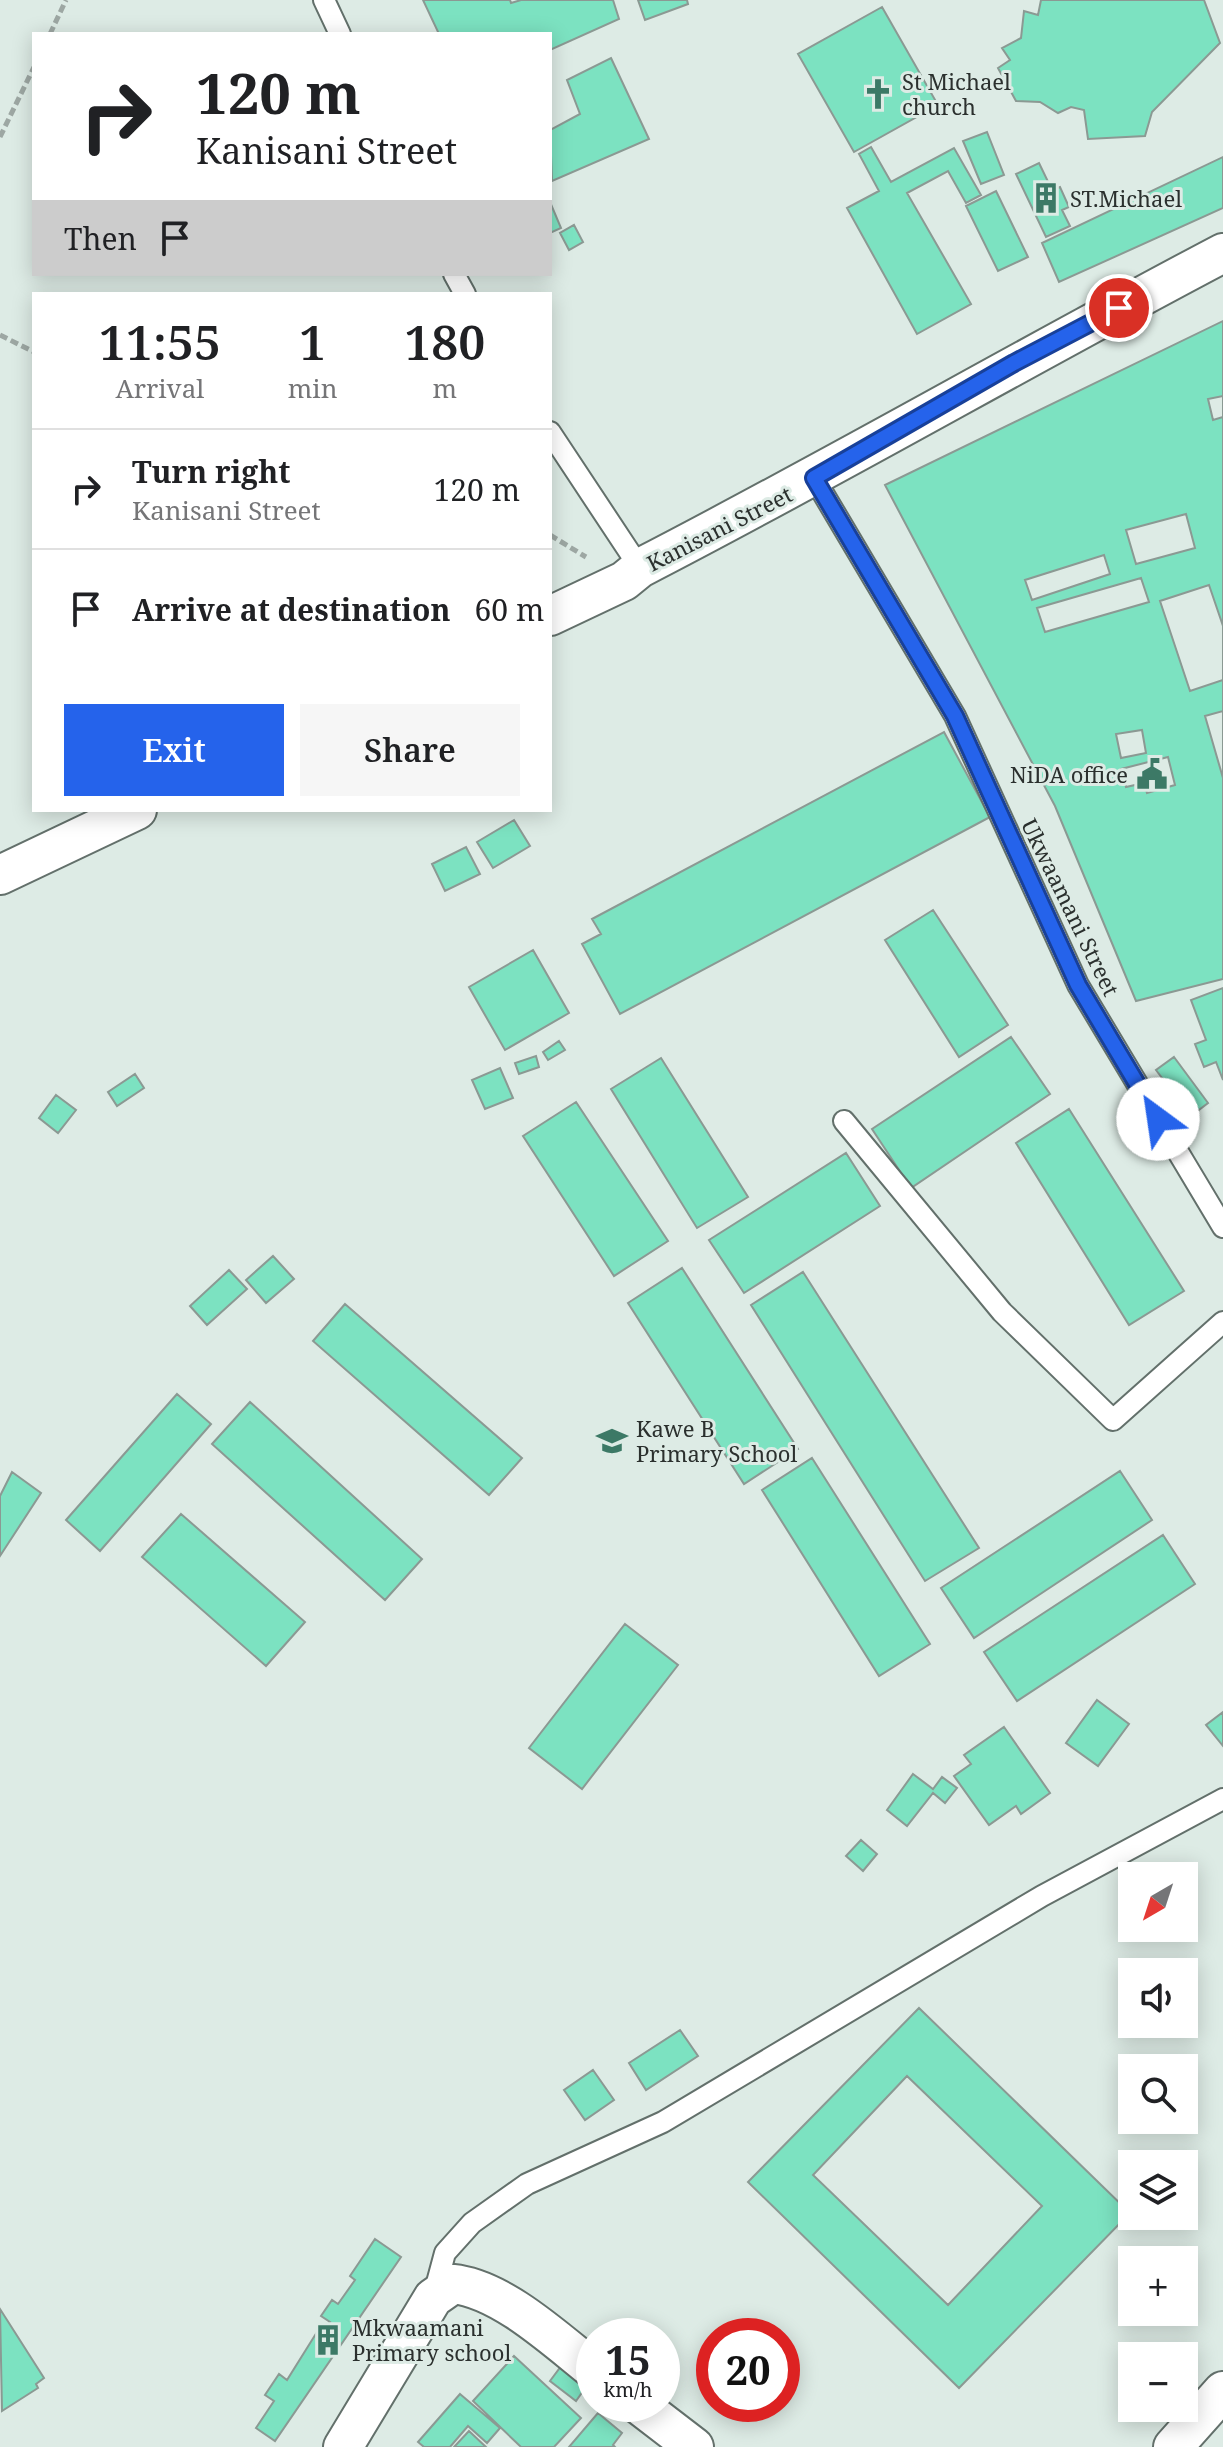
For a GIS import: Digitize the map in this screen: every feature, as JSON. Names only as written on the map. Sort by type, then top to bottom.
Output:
[{"type":"street","name":"Kanisani Street","points":[[552,615],[624,581],[640,568],[814,478],[1014,363],[1223,253]]},
{"type":"street","points":[[0,875],[133,812]]},
{"type":"street","points":[[343,2447],[433,2298],[453,2284],[475,2286],[534,2324],[576,2356]]},
{"type":"street","points":[[1173,2447],[1223,2391]]},
{"type":"street","points":[[661,2422],[694,2447]]},
{"type":"lane","points":[[324,0],[339,32]]},
{"type":"lane","points":[[552,435],[640,568]]},
{"type":"lane","name":"Ukwaamani Street","points":[[814,478],[955,716],[1078,985],[1223,1227]]},
{"type":"lane","points":[[844,1121],[1002,1312],[1113,1420],[1223,1322]]},
{"type":"lane","points":[[433,2298],[445,2253],[472,2223],[527,2184],[663,2122],[1042,1896],[1223,1799]]},
{"type":"path","points":[[51,32],[66,0]]},
{"type":"path","points":[[0,137],[32,71]]},
{"type":"path","points":[[0,335],[32,351]]},
{"type":"building","points":[[423,0],[510,0],[511,3],[521,0],[613,0],[619,19],[552,49],[552,32],[438,32]]},
{"type":"building","points":[[638,0],[687,0],[688,4],[645,20]]},
{"type":"building","points":[[1041,0],[1204,0],[1220,43],[1152,112],[1145,136],[1088,139],[1084,110],[1071,107],[1058,113],[1040,102],[1016,101],[998,68],[1010,60],[1002,48],[1021,38],[1024,11],[1038,15]]},
{"type":"building","points":[[882,7],[938,105],[854,152],[798,54]]},
{"type":"building","points":[[611,58],[649,139],[552,181],[552,129],[580,114],[567,80]]},
{"type":"building","points":[[987,132],[1004,175],[981,184],[963,141]]},
{"type":"building","points":[[871,147],[891,182],[954,148],[981,195],[966,203],[948,171],[907,193],[971,304],[917,334],[847,208],[879,191],[859,154]]},
{"type":"building","points":[[1223,157],[1223,208],[1059,282],[1042,243]]},
{"type":"building","name":"ST.Michael","points":[[1039,163],[1052,190],[1060,187],[1069,207],[1062,210],[1070,226],[1046,237],[1016,174]]},
{"type":"building","points":[[996,191],[1028,257],[998,271],[966,206]]},
{"type":"building","points":[[552,207],[561,228],[552,232]]},
{"type":"building","points":[[574,225],[583,242],[569,250],[560,233]]},
{"type":"building","points":[[1223,321],[1223,979],[1136,1001],[1055,806],[885,485]]},
{"type":"building","points":[[1223,396],[1223,417],[1213,420],[1208,399]]},
{"type":"building","points":[[1186,514],[1195,548],[1136,564],[1126,530]]},
{"type":"building","points":[[1104,555],[1110,574],[1032,600],[1025,580]]},
{"type":"building","points":[[1141,578],[1149,602],[1045,632],[1037,608]]},
{"type":"building","points":[[1209,585],[1223,626],[1223,680],[1190,691],[1160,601]]},
{"type":"building","points":[[1223,711],[1223,778],[1205,716]]},
{"type":"building","points":[[1142,730],[1146,753],[1121,758],[1116,734]]},
{"type":"building","points":[[944,732],[990,817],[620,1014],[582,944],[601,934],[592,919]]},
{"type":"building","points":[[1168,757],[1175,785],[1147,793],[1144,783],[1126,787],[1121,769]]},
{"type":"building","points":[[514,820],[530,846],[493,868],[477,842]]},
{"type":"building","points":[[466,847],[480,874],[445,891],[432,864]]},
{"type":"building","points":[[933,910],[1008,1025],[959,1057],[885,940]]},
{"type":"building","points":[[533,950],[569,1013],[505,1050],[469,987]]},
{"type":"building","points":[[1223,988],[1223,1080],[1216,1062],[1204,1067],[1195,1044],[1206,1040],[1191,1000]]},
{"type":"building","points":[[1011,1037],[1050,1094],[911,1188],[872,1129]]},
{"type":"building","points":[[559,1041],[565,1050],[548,1060],[543,1052]]},
{"type":"building","points":[[536,1056],[539,1067],[519,1074],[515,1063]]},
{"type":"building","points":[[1174,1057],[1208,1103],[1191,1116],[1156,1070]]},
{"type":"building","points":[[661,1058],[748,1197],[697,1228],[611,1089]]},
{"type":"building","points":[[500,1068],[513,1098],[485,1109],[472,1080]]},
{"type":"building","points":[[135,1074],[144,1088],[117,1106],[108,1092]]},
{"type":"building","points":[[56,1095],[76,1110],[58,1133],[39,1118]]},
{"type":"building","points":[[576,1102],[668,1241],[614,1276],[523,1136]]},
{"type":"building","points":[[1069,1109],[1184,1291],[1129,1325],[1016,1143]]},
{"type":"building","points":[[846,1153],[880,1206],[744,1293],[709,1240]]},
{"type":"building","points":[[273,1256],[294,1279],[266,1303],[246,1280]]},
{"type":"building","points":[[682,1268],[798,1449],[744,1484],[628,1303]]},
{"type":"building","points":[[229,1270],[247,1289],[207,1325],[190,1306]]},
{"type":"building","points":[[803,1272],[979,1548],[925,1581],[751,1305]]},
{"type":"building","points":[[345,1304],[522,1458],[489,1495],[313,1341]]},
{"type":"building","points":[[177,1394],[211,1424],[100,1551],[66,1520]]},
{"type":"building","points":[[250,1402],[422,1559],[385,1600],[212,1444]]},
{"type":"building","points":[[812,1458],[930,1644],[879,1676],[762,1490]]},
{"type":"building","points":[[1120,1471],[1152,1520],[974,1638],[941,1588]]},
{"type":"building","points":[[12,1472],[41,1493],[0,1556],[0,1496]]},
{"type":"building","points":[[181,1514],[305,1622],[266,1666],[142,1557]]},
{"type":"building","points":[[1163,1535],[1195,1584],[1017,1701],[984,1652]]},
{"type":"building","points":[[625,1624],[678,1665],[582,1789],[529,1748]]},
{"type":"building","points":[[1097,1700],[1129,1724],[1098,1766],[1066,1743]]},
{"type":"building","points":[[1223,1712],[1223,1746],[1206,1725]]},
{"type":"building","points":[[1004,1727],[1050,1793],[1021,1814],[1016,1806],[989,1825],[954,1776],[971,1764],[964,1755]]},
{"type":"building","points":[[913,1774],[933,1789],[942,1777],[957,1788],[945,1803],[933,1793],[907,1826],[887,1810]]},
{"type":"building","points":[[861,1840],[877,1854],[863,1871],[846,1856]]},
{"type":"building","points":[[919,2008],[1118,2201],[1118,2225],[959,2388],[748,2182]],"holes":[[[907,2076],[1042,2206],[948,2305],[813,2175]]]},
{"type":"building","points":[[680,2030],[698,2056],[646,2090],[629,2063]]},
{"type":"building","points":[[593,2070],[614,2100],[585,2120],[564,2090]]},
{"type":"building","name":"Mkwaamani Primary school","points":[[375,2239],[401,2257],[275,2441],[256,2428],[274,2401],[265,2395],[279,2374],[287,2380],[317,2332],[321,2334],[330,2322],[321,2316],[332,2300],[338,2304],[355,2280],[350,2276]]},
{"type":"building","points":[[0,2309],[44,2378],[36,2384],[38,2388],[2,2411]]},
{"type":"building","points":[[514,2356],[576,2413],[577,2422],[554,2447],[521,2447],[473,2401]]},
{"type":"building","points":[[562,2365],[576,2375],[576,2401],[550,2381]]},
{"type":"building","points":[[460,2394],[500,2428],[487,2443],[468,2426],[450,2447],[424,2447],[418,2442]]},
{"type":"building","points":[[590,2422],[609,2422],[622,2433],[613,2445],[615,2447],[569,2447]]},
{"type":"building","points":[[469,2431],[486,2447],[454,2447]]},
{"type":"place","name":"St Michael church","points":[[878,94]]},
{"type":"place","name":"ST.Michael","points":[[1046,198]]},
{"type":"place","name":"NiDA office","points":[[1152,774]]},
{"type":"place","name":"Kawe B Primary School","points":[[612,1441]]},
{"type":"place","name":"Mkwaamani Primary school","points":[[328,2340]]},
{"type":"route","points":[[1119,308],[1014,363],[814,478],[955,716],[1078,985],[1158,1119]]}]
